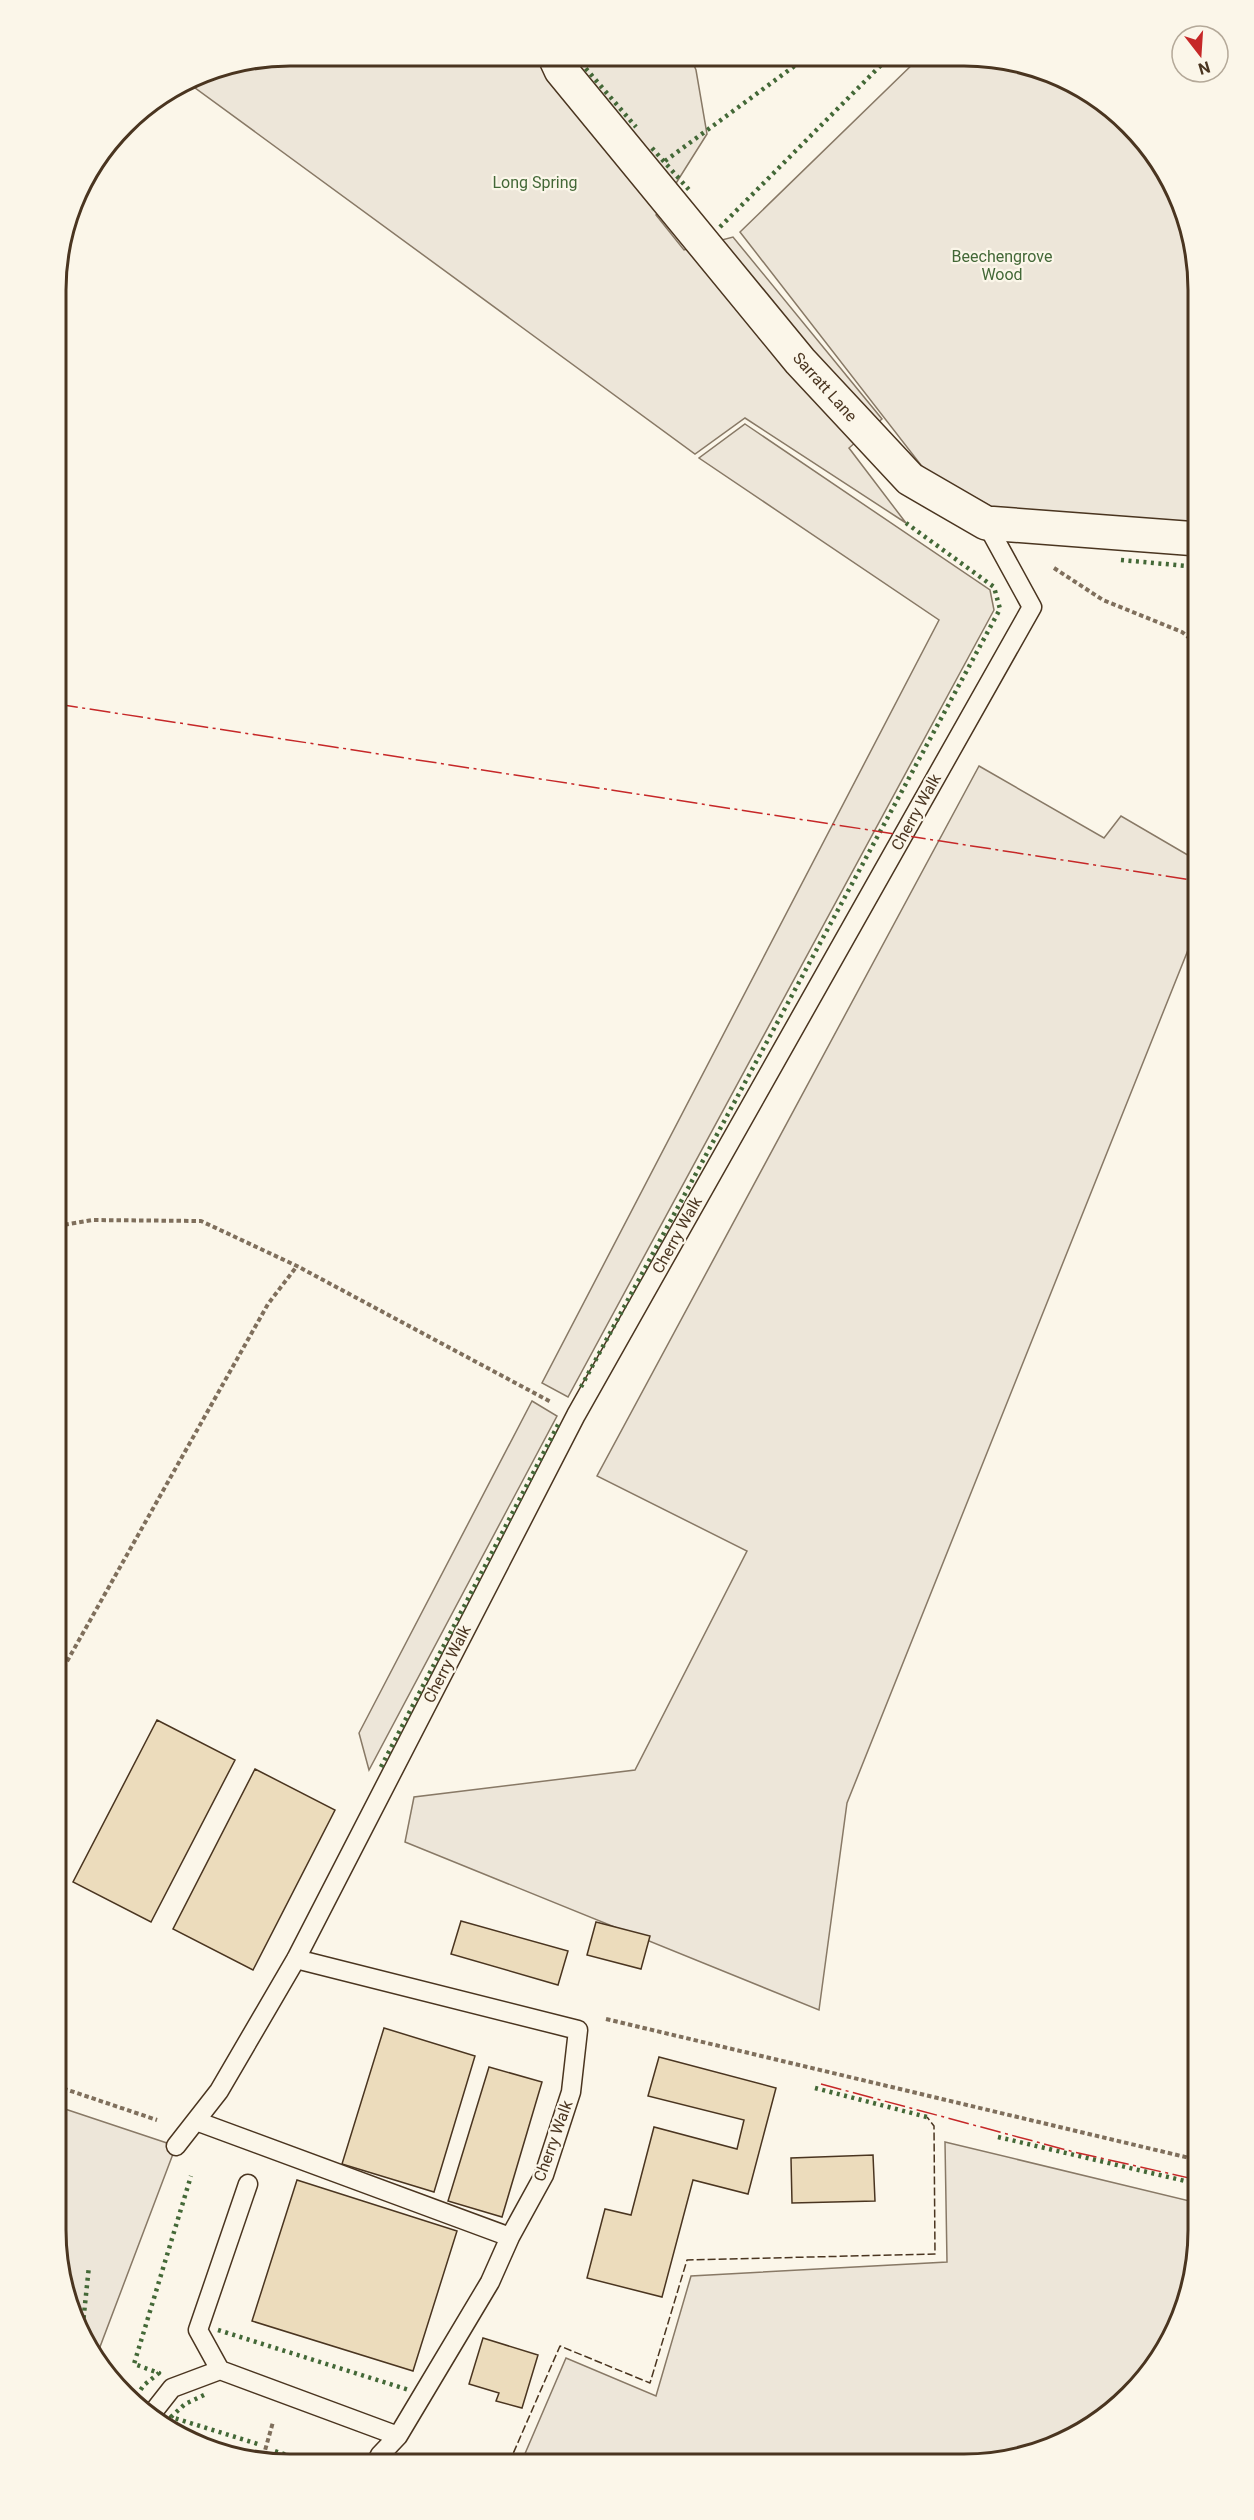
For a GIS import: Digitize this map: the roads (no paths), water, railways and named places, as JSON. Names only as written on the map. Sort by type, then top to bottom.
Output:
[{"type":"street","name":"Sarratt Lane","points":[[561,66],[568,78],[816,378],[910,479],[986,523],[1188,538]]},
{"type":"lane","name":"Cherry Walk","points":[[176,2146],[219,2091],[296,1959],[576,1415],[1032,607],[986,523]]},
{"type":"lane","name":"Cherry Walk","points":[[296,1959],[578,2030],[571,2092],[544,2175],[510,2237],[490,2282],[398,2436],[382,2454]]},
{"type":"lane","points":[[196,2121],[510,2237]]},
{"type":"lane","points":[[220,2370],[198,2330],[248,2184]]},
{"type":"lane","points":[[156,2409],[172,2388],[220,2370],[398,2436]]},
{"type":"park label","name":"Long Spring","points":[[535,182]]},
{"type":"park label","name":"Beechengrove Wood","points":[[1002,265]]}]
